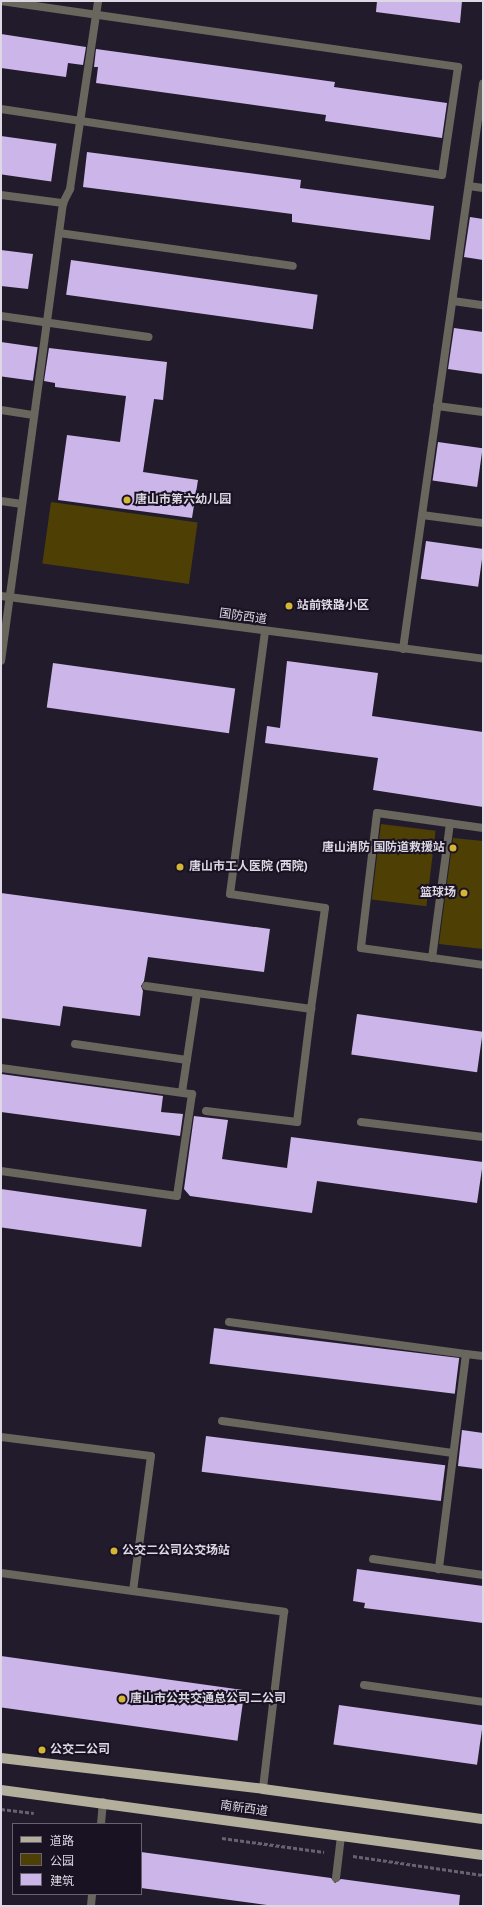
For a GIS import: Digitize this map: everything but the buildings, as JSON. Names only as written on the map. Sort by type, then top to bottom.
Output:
[{"type":"main road","name":"南新西道","points":[[1,1758],[263,1789],[483,1819]]},
{"type":"main road","name":"南新西道","points":[[1,1790],[103,1802],[483,1855]]},
{"type":"street","points":[[1,1],[458,67],[442,175],[1,109]]},
{"type":"street","points":[[1,661],[5,597],[22,504],[63,203],[70,189],[98,1]]},
{"type":"street","points":[[403,649],[483,84]]},
{"type":"street","points":[[469,186],[483,188]]},
{"type":"street","points":[[1,195],[63,203]]},
{"type":"street","points":[[59,233],[292,266]]},
{"type":"street","points":[[453,301],[483,305]]},
{"type":"street","points":[[1,316],[148,337]]},
{"type":"street","points":[[438,406],[483,412]]},
{"type":"street","points":[[1,410],[34,415]]},
{"type":"street","points":[[1,501],[22,504]]},
{"type":"street","points":[[422,515],[483,523]]},
{"type":"street","name":"国防西道","points":[[5,597],[265,632],[483,659]]},
{"type":"street","points":[[206,1111],[297,1122],[325,908],[230,894],[265,632]]},
{"type":"street","points":[[483,828],[377,813],[361,948],[483,965]]},
{"type":"street","points":[[432,958],[450,823]]},
{"type":"street","points":[[146,986],[311,1009]]},
{"type":"street","points":[[182,1092],[196,993]]},
{"type":"street","points":[[75,1044],[187,1060]]},
{"type":"street","points":[[1,1068],[192,1094],[177,1196],[1,1170]]},
{"type":"street","points":[[361,1122],[483,1137]]},
{"type":"street","points":[[229,1322],[483,1356]]},
{"type":"street","points":[[439,1569],[466,1354]]},
{"type":"street","points":[[222,1421],[453,1453]]},
{"type":"street","points":[[1,1436],[150,1456],[133,1591]]},
{"type":"street","points":[[373,1559],[483,1575]]},
{"type":"street","points":[[1,1573],[284,1612],[263,1789]]},
{"type":"street","points":[[364,1685],[483,1702]]},
{"type":"street","points":[[101,1823],[103,1802]]},
{"type":"street","points":[[336,1878],[341,1836]]},
{"type":"street","points":[[91,1906],[92,1895]]},
{"type":"path","points":[[220,1838],[483,1875]]},
{"type":"green space","points":[[51,502],[198,523],[189,584],[42,563]]},
{"type":"green space","points":[[381,824],[436,831],[426,906],[372,899]]},
{"type":"green space","name":"篮球场","points":[[453,838],[483,841],[483,949],[439,944]]},
{"type":"place","name":"唐山市第六幼儿园","points":[[127,500]]},
{"type":"place","name":"站前铁路小区","points":[[289,606]]},
{"type":"place","name":"唐山消防 国防道救援站","points":[[453,848]]},
{"type":"place","name":"唐山市工人医院 (西院)","points":[[180,867]]},
{"type":"place","name":"篮球场","points":[[464,893]]},
{"type":"place","name":"公交二公司公交场站","points":[[114,1551]]},
{"type":"place","name":"唐山市公共交通总公司二公司","points":[[122,1699]]},
{"type":"place","name":"公交二公司","points":[[42,1750]]}]
